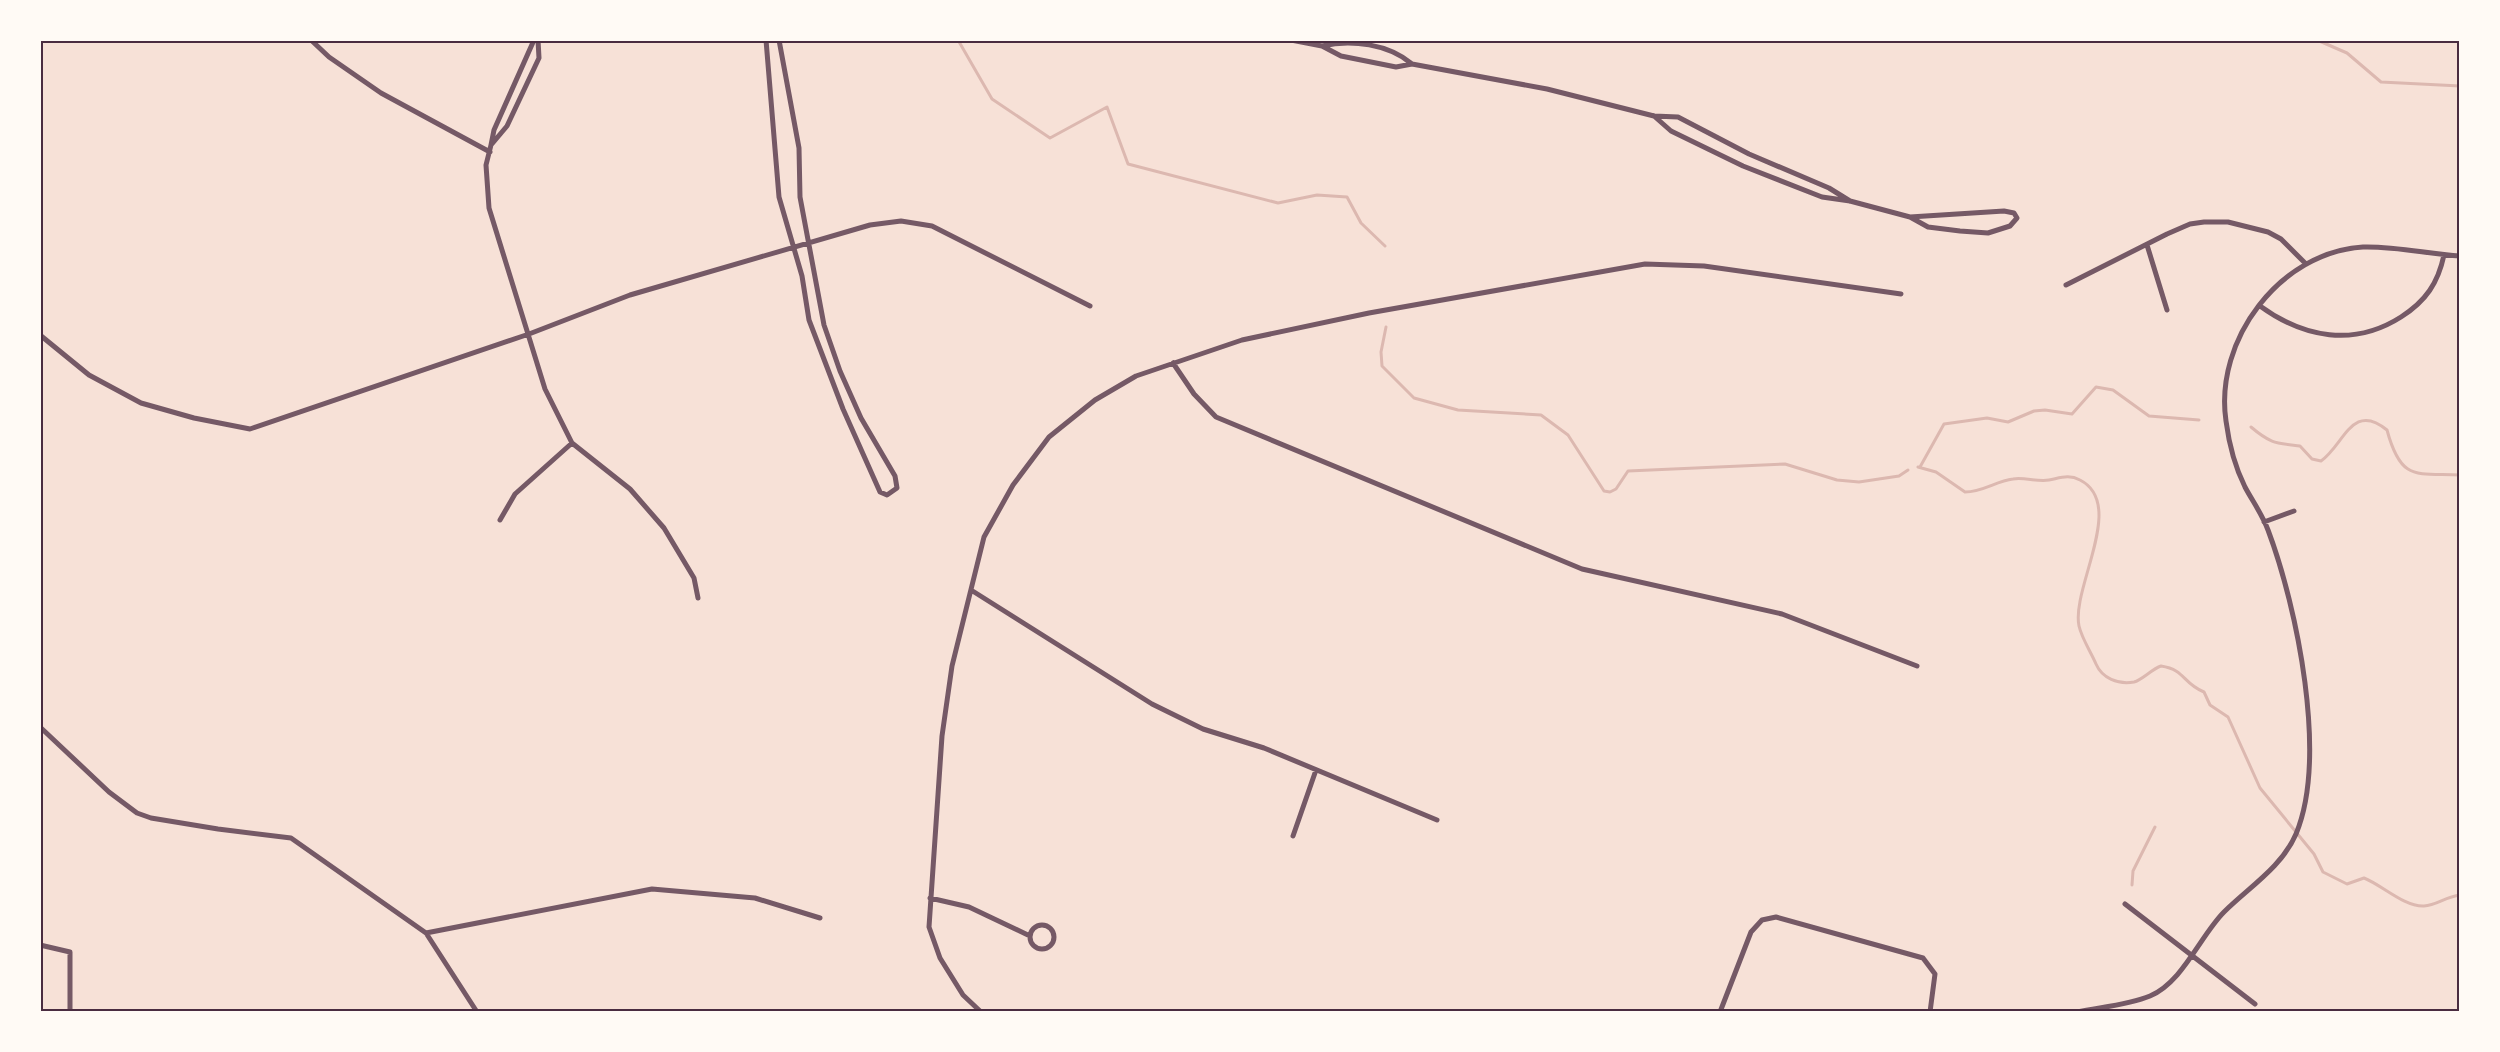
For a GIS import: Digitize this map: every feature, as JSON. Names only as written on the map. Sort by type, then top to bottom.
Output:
[{"type":"street","points":[[311,40],[329,57],[381,93],[490,148]]},
{"type":"street","points":[[490,148],[507,126],[539,58],[536,40]]},
{"type":"street","points":[[536,40],[494,130],[485,180],[489,208],[544,388],[572,443],[630,489],[648,508],[689,569],[697,587],[698,598]]},
{"type":"street","points":[[766,40],[779,197],[802,276],[809,320],[865,461],[880,492],[887,495],[897,488],[896,476],[861,418],[840,371],[824,325],[807,244],[800,197],[799,148],[779,40]]},
{"type":"street","points":[[1291,40],[1322,46],[1341,56],[1396,67],[1412,64],[1547,90],[1654,116],[1677,117],[1749,154],[1829,188],[1850,201]]},
{"type":"street","points":[[1322,46],[1343,41],[1399,52],[1412,64]]},
{"type":"street","points":[[1654,116],[1671,131],[1743,166],[1822,197],[1850,201],[1910,217],[1928,227],[1988,232],[2010,226],[2017,218],[2014,213],[2004,211],[1910,217]]},
{"type":"street","points":[[2066,285],[2190,224],[2228,222],[2249,226],[2274,236],[2306,264]]},
{"type":"street","points":[[40,335],[89,375],[141,403],[194,418],[250,429],[529,334],[630,294],[882,223],[921,223],[959,237],[1090,306]]},
{"type":"street","points":[[2147,245],[2168,310]]},
{"type":"street","points":[[2077,1011],[2132,1002],[2153,995],[2174,979],[2223,913],[2275,865],[2295,836],[2308,793],[2310,740],[2301,648],[2264,522],[2233,459],[2224,400],[2233,352],[2241,330],[2273,290],[2317,258],[2363,247],[2460,256]]},
{"type":"street","points":[[2260,306],[2299,329],[2334,336],[2361,335],[2398,319],[2423,300],[2440,275],[2444,255]]},
{"type":"street","points":[[981,1011],[963,995],[940,958],[930,927],[930,898],[942,736],[952,666],[984,537],[1013,485],[1049,437],[1095,400],[1136,376],[1242,340],[1369,313],[1645,264],[1704,266],[1900,294]]},
{"type":"street","points":[[1173,363],[1194,394],[1216,417],[1468,523],[1582,569],[1782,614],[1917,666]]},
{"type":"street","points":[[500,520],[515,494],[572,443]]},
{"type":"street","points":[[2264,522],[2294,511]]},
{"type":"street","points":[[970,590],[1152,704],[1203,729],[1264,747],[1437,820]]},
{"type":"street","points":[[40,727],[109,792],[137,813],[152,818],[218,829],[291,838],[426,933],[477,1011]]},
{"type":"street","points":[[1293,836],[1316,770]]},
{"type":"street","points":[[426,933],[652,889],[755,898],[820,918]]},
{"type":"street","points":[[930,898],[969,907],[1030,936]]},
{"type":"street","points":[[2125,904],[2255,1004]]},
{"type":"street","points":[[1762,911],[1766,918]]},
{"type":"street","points":[[1720,1009],[1751,932],[1766,918],[1776,917],[1923,958],[1931,966],[1935,981],[1930,1011]]},
{"type":"street","points":[[1040,925],[1047,926],[1054,935],[1050,946],[1043,949],[1032,944],[1030,936],[1033,929],[1040,925]]},
{"type":"street","points":[[40,945],[70,952],[70,1011]]},
{"type":"street","points":[[1931,966],[1937,962]]},
{"type":"waterway","points":[[958,40],[992,99],[1050,138],[1107,107],[1128,164],[1278,203],[1317,195],[1347,197],[1361,223],[1385,246]]},
{"type":"waterway","points":[[2317,40],[2347,53],[2381,82],[2460,86]]},
{"type":"waterway","points":[[1386,327],[1381,352],[1382,366],[1414,398],[1458,410],[1541,415],[1568,435],[1604,491],[1610,492],[1616,489],[1628,471],[1785,464],[1837,480],[1859,482],[1899,476],[1908,470]]},
{"type":"waterway","points":[[1920,467],[1944,424],[1987,418],[2008,422],[2034,411],[2045,410],[2072,414],[2096,387],[2113,390],[2149,416],[2199,420]]},
{"type":"waterway","points":[[2251,427],[2274,442],[2300,446],[2312,459],[2321,461],[2357,423],[2365,420],[2375,422],[2387,430],[2392,447],[2405,467],[2421,474],[2460,475]]},
{"type":"waterway","points":[[1918,467],[1936,472],[1965,492],[2007,480],[2044,480],[2068,477],[2080,480],[2093,492],[2099,508],[2094,548],[2082,591],[2079,626],[2084,641],[2102,673],[2111,679],[2128,683],[2140,679],[2161,666],[2175,670],[2204,692],[2210,705],[2228,717],[2260,788],[2314,854],[2323,872],[2347,884],[2364,878],[2416,905],[2429,905],[2460,895]]},
{"type":"waterway","points":[[2132,885],[2133,871],[2155,827]]}]
